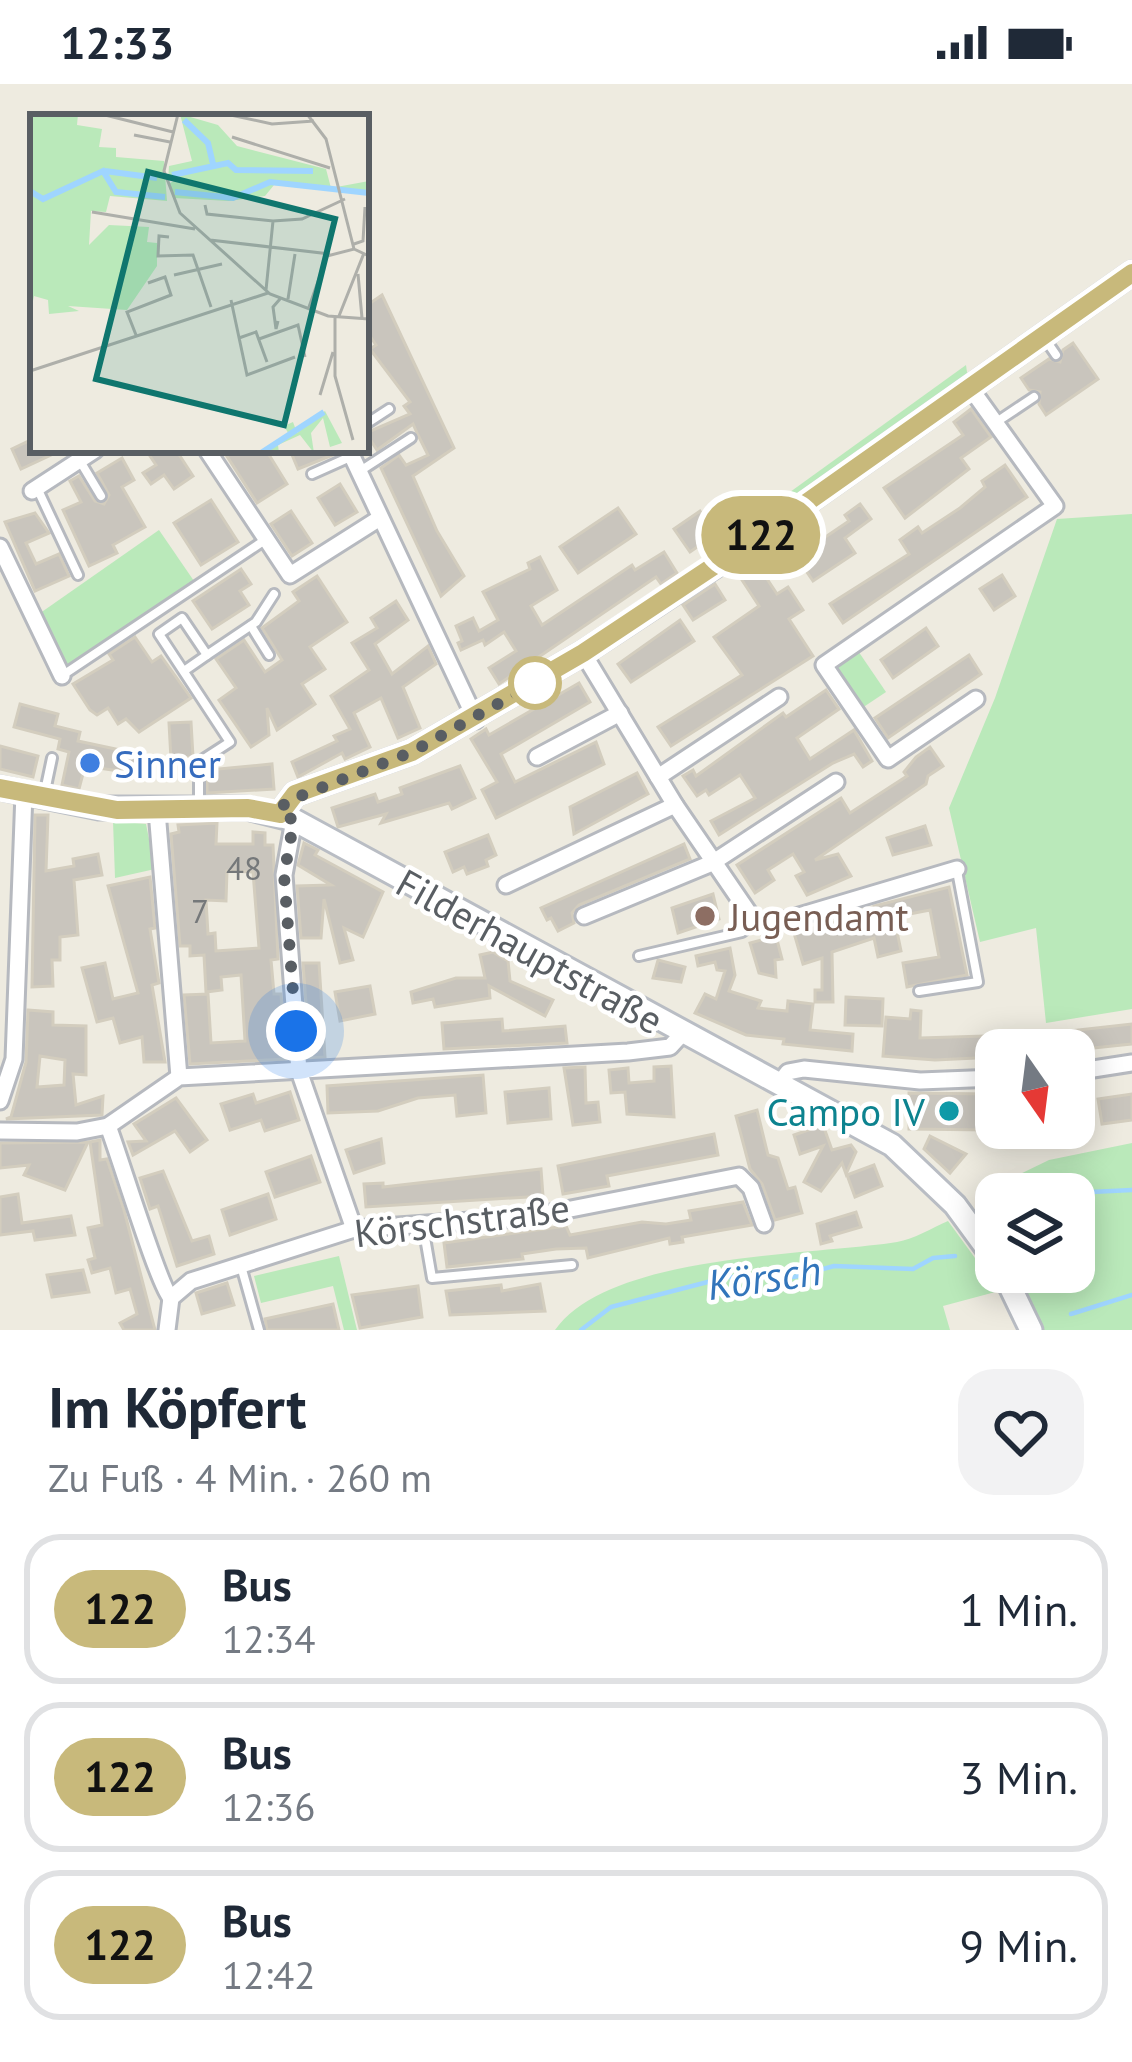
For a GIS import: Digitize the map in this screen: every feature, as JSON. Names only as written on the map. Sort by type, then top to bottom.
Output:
[{"type":"main road","points":[[287,817],[295,794],[382,764],[476,720],[583,653],[753,541],[1132,273]]},
{"type":"main road","name":"Filderhauptstraße","points":[[0,788],[157,811],[200,809],[287,817],[681,1035],[892,1145],[955,1205],[975,1232]]},
{"type":"main road","points":[[1013,1293],[1030,1330]]},
{"type":"street","points":[[969,386],[1055,506],[824,665],[888,759],[976,700]]},
{"type":"street","points":[[34,489],[90,453]]},
{"type":"street","points":[[209,453],[290,574],[380,518]]},
{"type":"street","points":[[353,459],[476,720]]},
{"type":"street","points":[[0,547],[62,676]]},
{"type":"street","points":[[583,653],[675,805],[755,922],[772,924],[957,869]]},
{"type":"street","points":[[658,777],[779,697]]},
{"type":"street","points":[[537,757],[620,713]]},
{"type":"street","points":[[584,916],[712,862],[836,782]]},
{"type":"street","points":[[0,1101],[14,1059],[34,795]]},
{"type":"street","points":[[506,885],[675,805]]},
{"type":"street","points":[[157,811],[178,1077]]},
{"type":"street","points":[[287,817],[284,875],[299,1071],[354,1229]]},
{"type":"street","points":[[0,1131],[76,1132],[108,1126],[178,1077],[628,1052],[670,1047],[681,1035]]},
{"type":"street","points":[[1095,1069],[1132,1063]]},
{"type":"street","points":[[778,1084],[788,1072],[804,1070],[920,1081],[975,1079]]},
{"type":"street","points":[[108,1126],[142,1215],[161,1289],[171,1298],[166,1330]]},
{"type":"street","name":"Körschstraße","points":[[171,1298],[191,1281],[354,1229],[530,1217],[739,1176],[751,1188],[764,1224]]},
{"type":"lane","points":[[1042,334],[1056,355]]},
{"type":"lane","points":[[994,424],[1034,397]]},
{"type":"lane","points":[[369,422],[389,409]]},
{"type":"lane","points":[[312,474],[410,438]]},
{"type":"lane","points":[[80,459],[100,496]]},
{"type":"lane","points":[[34,489],[78,575]]},
{"type":"lane","points":[[62,676],[266,539]]},
{"type":"lane","points":[[184,671],[251,626],[274,594]]},
{"type":"lane","points":[[200,809],[199,762],[230,742],[159,634],[182,618],[207,655]]},
{"type":"lane","points":[[251,626],[269,655]]},
{"type":"lane","points":[[34,795],[52,758]]},
{"type":"lane","points":[[919,991],[978,982],[957,869]]},
{"type":"lane","points":[[639,956],[742,932],[755,922]]},
{"type":"lane","points":[[423,1225],[432,1278],[572,1265]]},
{"type":"lane","points":[[240,1264],[259,1330]]},
{"type":"green space","points":[[966,365],[968,379],[742,537],[736,531]]},
{"type":"green space","points":[[1132,514],[1132,1009],[1046,1023],[1036,928],[980,942],[949,808],[995,698],[1057,519]]},
{"type":"green space","points":[[159,530],[194,581],[62,673],[36,616]]},
{"type":"green space","points":[[854,645],[886,692],[856,712],[824,665]]},
{"type":"green space","points":[[113,821],[146,824],[155,869],[115,878]]},
{"type":"green space","points":[[1132,1143],[1132,1330],[1040,1330],[1023,1293],[1095,1293],[1095,1173],[1022,1173],[1049,1160]]},
{"type":"green space","points":[[948,1221],[975,1258],[975,1293],[992,1293],[943,1306],[950,1330],[555,1330],[582,1305],[619,1286],[664,1272],[916,1236]]},
{"type":"green space","points":[[339,1256],[357,1330],[344,1330],[333,1286],[261,1303],[254,1276]]},
{"type":"building","points":[[382,295],[454,448],[413,476],[437,531],[464,576],[441,596],[381,468],[399,455],[406,465],[428,455],[413,424],[377,450],[369,438],[369,432],[410,414],[404,406],[410,402],[370,349],[376,345],[369,334],[369,304]]},
{"type":"building","points":[[1073,343],[1098,379],[1046,415],[1039,404],[1040,392],[1029,390],[1021,378],[1049,359],[1060,362],[1063,350]]},
{"type":"building","points":[[971,409],[991,437],[961,458],[969,469],[905,518],[884,488],[963,435],[954,422]]},
{"type":"building","points":[[30,440],[30,453],[56,453],[21,469],[12,449]]},
{"type":"building","points":[[148,453],[178,453],[193,476],[174,489],[164,475],[151,484],[143,473],[156,465]]},
{"type":"building","points":[[225,453],[268,453],[287,484],[257,503]]},
{"type":"building","points":[[291,453],[338,453],[298,469]]},
{"type":"building","points":[[122,458],[134,480],[122,487],[145,527],[113,545],[117,553],[89,566],[63,510],[81,502],[70,481],[79,476],[95,501],[104,504],[109,495],[97,473]]},
{"type":"building","points":[[1005,465],[1027,497],[843,623],[830,604],[909,554],[900,540],[918,527],[922,533],[960,508],[985,487],[982,481]]},
{"type":"building","points":[[340,484],[357,512],[335,525],[318,498]]},
{"type":"building","points":[[211,500],[238,542],[201,565],[174,523]]},
{"type":"building","points":[[860,504],[871,519],[845,538],[855,553],[813,581],[790,547],[811,532],[818,542],[849,521],[845,515]]},
{"type":"building","points":[[618,508],[636,534],[578,573],[560,547]]},
{"type":"building","points":[[291,511],[312,543],[292,556],[271,524]]},
{"type":"building","points":[[700,511],[716,534],[690,552],[674,529]]},
{"type":"building","points":[[35,513],[49,533],[26,543],[36,564],[59,554],[69,576],[35,591],[5,522]]},
{"type":"building","points":[[664,552],[677,573],[661,584],[656,577],[499,684],[489,668],[516,651],[504,632],[485,645],[483,640],[461,650],[456,626],[473,618],[479,631],[498,620],[483,592],[530,569],[528,563],[540,557],[557,590],[531,606],[542,625],[632,565],[635,570]]},
{"type":"building","points":[[756,562],[777,594],[788,587],[803,610],[789,619],[813,656],[671,746],[658,727],[742,675],[714,637],[759,606],[738,574]]},
{"type":"building","points":[[241,569],[251,584],[240,591],[249,605],[212,629],[193,601]]},
{"type":"building","points":[[1002,575],[1015,596],[994,610],[980,589]]},
{"type":"building","points":[[317,576],[347,622],[310,647],[325,669],[302,684],[315,704],[277,730],[267,708],[269,735],[251,747],[219,700],[236,688],[216,659],[244,640],[265,672],[282,660],[262,628],[299,601],[293,592]]},
{"type":"building","points":[[715,584],[725,600],[693,620],[683,605]]},
{"type":"building","points":[[396,601],[408,620],[375,644],[392,674],[428,646],[436,664],[403,687],[420,728],[398,738],[381,698],[354,713],[370,747],[345,759],[342,753],[298,777],[292,762],[337,741],[334,736],[350,729],[331,696],[369,670],[352,643],[377,628],[371,618]]},
{"type":"building","points":[[680,620],[694,641],[631,682],[618,664]]},
{"type":"building","points":[[926,628],[938,646],[893,678],[881,660]]},
{"type":"building","points":[[135,637],[152,662],[161,656],[191,698],[139,732],[126,719],[118,724],[108,708],[97,715],[90,710],[73,684],[113,660],[109,654]]},
{"type":"building","points":[[969,655],[981,674],[888,738],[875,718]]},
{"type":"building","points":[[579,683],[590,702],[501,754],[515,782],[596,742],[604,764],[496,818],[482,790],[497,782],[471,739],[486,729],[489,735]]},
{"type":"building","points":[[826,690],[839,709],[797,738],[810,759],[854,730],[872,761],[863,767],[854,754],[833,763],[719,835],[711,821],[755,798],[740,775],[709,795],[706,790],[697,796],[683,776],[693,770],[696,776],[783,713],[786,717]]},
{"type":"building","points":[[20,704],[58,714],[55,726],[80,732],[78,741],[153,757],[153,776],[85,766],[79,789],[62,785],[69,752],[58,749],[60,739],[14,727]]},
{"type":"building","points":[[191,722],[193,757],[171,759],[169,723]]},
{"type":"building","points":[[0,746],[38,756],[33,777],[0,769]]},
{"type":"building","points":[[930,747],[943,766],[928,776],[926,784],[815,860],[838,854],[851,876],[807,895],[796,876],[804,872],[793,854],[768,870],[774,880],[755,893],[737,865],[841,798],[850,813],[907,776],[904,772]]},
{"type":"building","points":[[272,764],[274,789],[207,793],[207,770]]},
{"type":"building","points":[[460,766],[475,798],[452,809],[449,803],[381,823],[386,814],[338,827],[332,808],[375,794],[378,802],[402,794],[400,788]]},
{"type":"building","points":[[637,773],[648,794],[574,834],[570,807]]},
{"type":"building","points":[[35,815],[48,815],[46,871],[74,866],[73,859],[98,854],[102,875],[74,880],[78,935],[60,937],[60,960],[52,960],[53,986],[32,987]]},
{"type":"building","points":[[217,823],[216,844],[253,844],[253,832],[265,833],[265,845],[273,845],[278,959],[271,960],[274,994],[281,994],[286,1059],[190,1064],[184,995],[208,994],[211,1043],[245,1041],[241,975],[221,977],[222,990],[206,992],[204,955],[190,956],[190,946],[180,946],[171,834],[179,832],[178,825]],"holes":[[[227,871],[253,872],[259,948],[216,951],[215,933],[208,934],[206,900],[226,901]]]},
{"type":"building","points":[[925,826],[931,845],[893,855],[887,838]]},
{"type":"building","points":[[488,835],[496,855],[486,860],[488,866],[467,874],[464,867],[453,872],[445,852]]},
{"type":"building","points":[[304,843],[318,850],[315,855],[383,892],[363,937],[344,928],[353,960],[340,963],[324,899],[321,938],[301,938],[297,886],[331,885],[298,865]]},
{"type":"building","points":[[684,844],[690,859],[579,905],[572,913],[574,923],[558,931],[541,908]]},
{"type":"building","points":[[150,877],[155,928],[150,929],[159,983],[152,985],[165,1062],[144,1062],[142,1037],[120,1043],[113,1018],[97,1022],[82,968],[105,963],[113,999],[138,993],[108,886]]},
{"type":"building","points":[[949,887],[967,975],[907,987],[903,963],[939,957],[930,910],[894,917],[901,951],[878,957],[874,938],[832,952],[833,1002],[815,1002],[815,990],[822,990],[822,958],[803,964],[794,933],[852,918],[855,926],[876,920],[874,906]]},
{"type":"building","points":[[713,894],[719,919],[678,933],[672,908]]},
{"type":"building","points":[[776,936],[782,959],[775,960],[776,977],[759,973],[750,943]]},
{"type":"building","points":[[730,948],[735,975],[729,991],[761,1001],[758,1008],[787,1011],[788,1001],[813,1004],[810,1030],[853,1034],[852,1051],[783,1044],[784,1039],[746,1035],[695,1013],[705,994],[716,999],[725,971],[717,970],[715,962],[698,966],[696,956]]},
{"type":"building","points":[[493,952],[508,961],[510,981],[553,1000],[545,1016],[489,986],[490,998],[435,1007],[433,999],[413,1003],[411,992],[456,978],[485,978],[480,955]]},
{"type":"building","points":[[658,960],[685,967],[681,982],[653,978]]},
{"type":"building","points":[[303,963],[319,963],[325,1057],[310,1058]]},
{"type":"building","points":[[370,986],[375,1014],[340,1021],[335,992]]},
{"type":"building","points":[[846,997],[883,999],[882,1026],[845,1025]]},
{"type":"building","points":[[28,1010],[53,1012],[53,1025],[86,1026],[86,1075],[73,1074],[76,1105],[103,1096],[102,1115],[6,1119],[11,1117],[26,1062]],"holes":[[[40,1056],[65,1060],[64,1085],[37,1087]]]},
{"type":"building","points":[[911,1010],[921,1011],[920,1038],[975,1036],[975,1058],[883,1056],[886,1017],[910,1019]]},
{"type":"building","points":[[502,1019],[503,1031],[565,1026],[567,1043],[444,1049],[442,1023]]},
{"type":"building","points":[[1132,1024],[1132,1044],[1095,1048],[1095,1029],[1087,1029]]},
{"type":"building","points":[[671,1066],[674,1117],[627,1114],[625,1092],[611,1093],[609,1070],[628,1068],[629,1083],[654,1081],[654,1067]]},
{"type":"building","points":[[585,1067],[586,1103],[598,1102],[600,1122],[573,1125],[564,1068]]},
{"type":"building","points":[[483,1075],[486,1113],[457,1116],[455,1095],[418,1098],[378,1111],[328,1113],[327,1086]]},
{"type":"building","points":[[549,1088],[551,1119],[508,1123],[505,1092]]},
{"type":"building","points":[[290,1092],[299,1120],[265,1131],[261,1120],[230,1130],[221,1104],[253,1094],[256,1103]]},
{"type":"building","name":"Campo IV","points":[[909,1093],[975,1094],[975,1130],[909,1129]]},
{"type":"building","points":[[1132,1094],[1132,1120],[1102,1124],[1098,1099]]},
{"type":"building","points":[[176,1098],[207,1140],[190,1152],[175,1131],[133,1155],[128,1142],[146,1141],[134,1124]]},
{"type":"building","points":[[757,1110],[768,1155],[778,1158],[788,1189],[795,1187],[802,1213],[775,1220],[762,1184],[750,1169],[736,1116]]},
{"type":"building","points":[[823,1125],[832,1150],[851,1145],[856,1152],[846,1174],[842,1163],[821,1191],[804,1182],[823,1146],[800,1154],[794,1135]]},
{"type":"building","points":[[714,1134],[718,1155],[607,1176],[609,1186],[563,1194],[558,1166]]},
{"type":"building","points":[[930,1136],[966,1154],[950,1173],[924,1149]]},
{"type":"building","points":[[381,1139],[384,1163],[354,1173],[346,1150]]},
{"type":"building","points":[[100,1140],[100,1160],[107,1159],[124,1210],[155,1330],[124,1330],[120,1323],[137,1314],[130,1289],[116,1293],[110,1268],[92,1273],[88,1260],[95,1258],[88,1228],[102,1225],[90,1142]]},
{"type":"building","points":[[88,1142],[65,1190],[24,1175],[29,1165],[0,1168],[0,1143]]},
{"type":"building","points":[[311,1156],[320,1182],[275,1197],[266,1172]]},
{"type":"building","points":[[874,1165],[882,1186],[855,1197],[847,1175]]},
{"type":"building","points":[[541,1169],[543,1196],[366,1207],[364,1184],[383,1183],[383,1187]]},
{"type":"building","points":[[163,1171],[192,1241],[209,1236],[214,1254],[177,1266],[158,1206],[150,1209],[140,1178]]},
{"type":"building","points":[[18,1194],[22,1223],[71,1216],[75,1235],[35,1240],[33,1231],[0,1235],[0,1197]]},
{"type":"building","points":[[268,1194],[276,1219],[230,1235],[222,1210]]},
{"type":"building","points":[[743,1202],[752,1225],[682,1237],[683,1242],[670,1244],[669,1238],[588,1258],[586,1248],[556,1249],[522,1254],[523,1259],[447,1267],[444,1243],[566,1226],[570,1235],[642,1222],[666,1224],[691,1220],[689,1211]]},
{"type":"building","points":[[856,1212],[861,1227],[830,1236],[832,1241],[821,1244],[817,1224]]},
{"type":"building","points":[[83,1270],[89,1292],[52,1297],[47,1275]]},
{"type":"building","points":[[227,1283],[234,1305],[202,1314],[196,1293]]},
{"type":"building","points":[[540,1284],[545,1311],[450,1315],[446,1291],[501,1285],[502,1291]]},
{"type":"building","points":[[418,1286],[422,1317],[360,1328],[352,1295]]},
{"type":"building","points":[[333,1304],[339,1330],[267,1330],[265,1319]]},
{"type":"waterway","points":[[932,402],[961,380]]},
{"type":"waterway","points":[[743,534],[780,508]]},
{"type":"waterway","name":"Körsch","points":[[1095,1192],[1132,1190]]},
{"type":"waterway","name":"Körsch","points":[[581,1330],[611,1307],[727,1277],[794,1277],[834,1266],[913,1269],[933,1258],[955,1256]]},
{"type":"waterway","points":[[1071,1314],[1132,1295]]},
{"type":"bus line","name":"122","points":[[0,788],[117,810],[248,808],[280,814],[295,794],[412,752],[476,720],[583,653],[765,532],[1132,273]]},
{"type":"place","name":"Sinner","points":[[90,763]]},
{"type":"place","name":"Jugendamt","points":[[705,916]]},
{"type":"place","name":"Campo IV","points":[[949,1111]]},
{"type":"route","points":[[296,1031],[284,875],[294,820],[280,814],[285,802],[311,787],[412,752],[535,683]]}]
